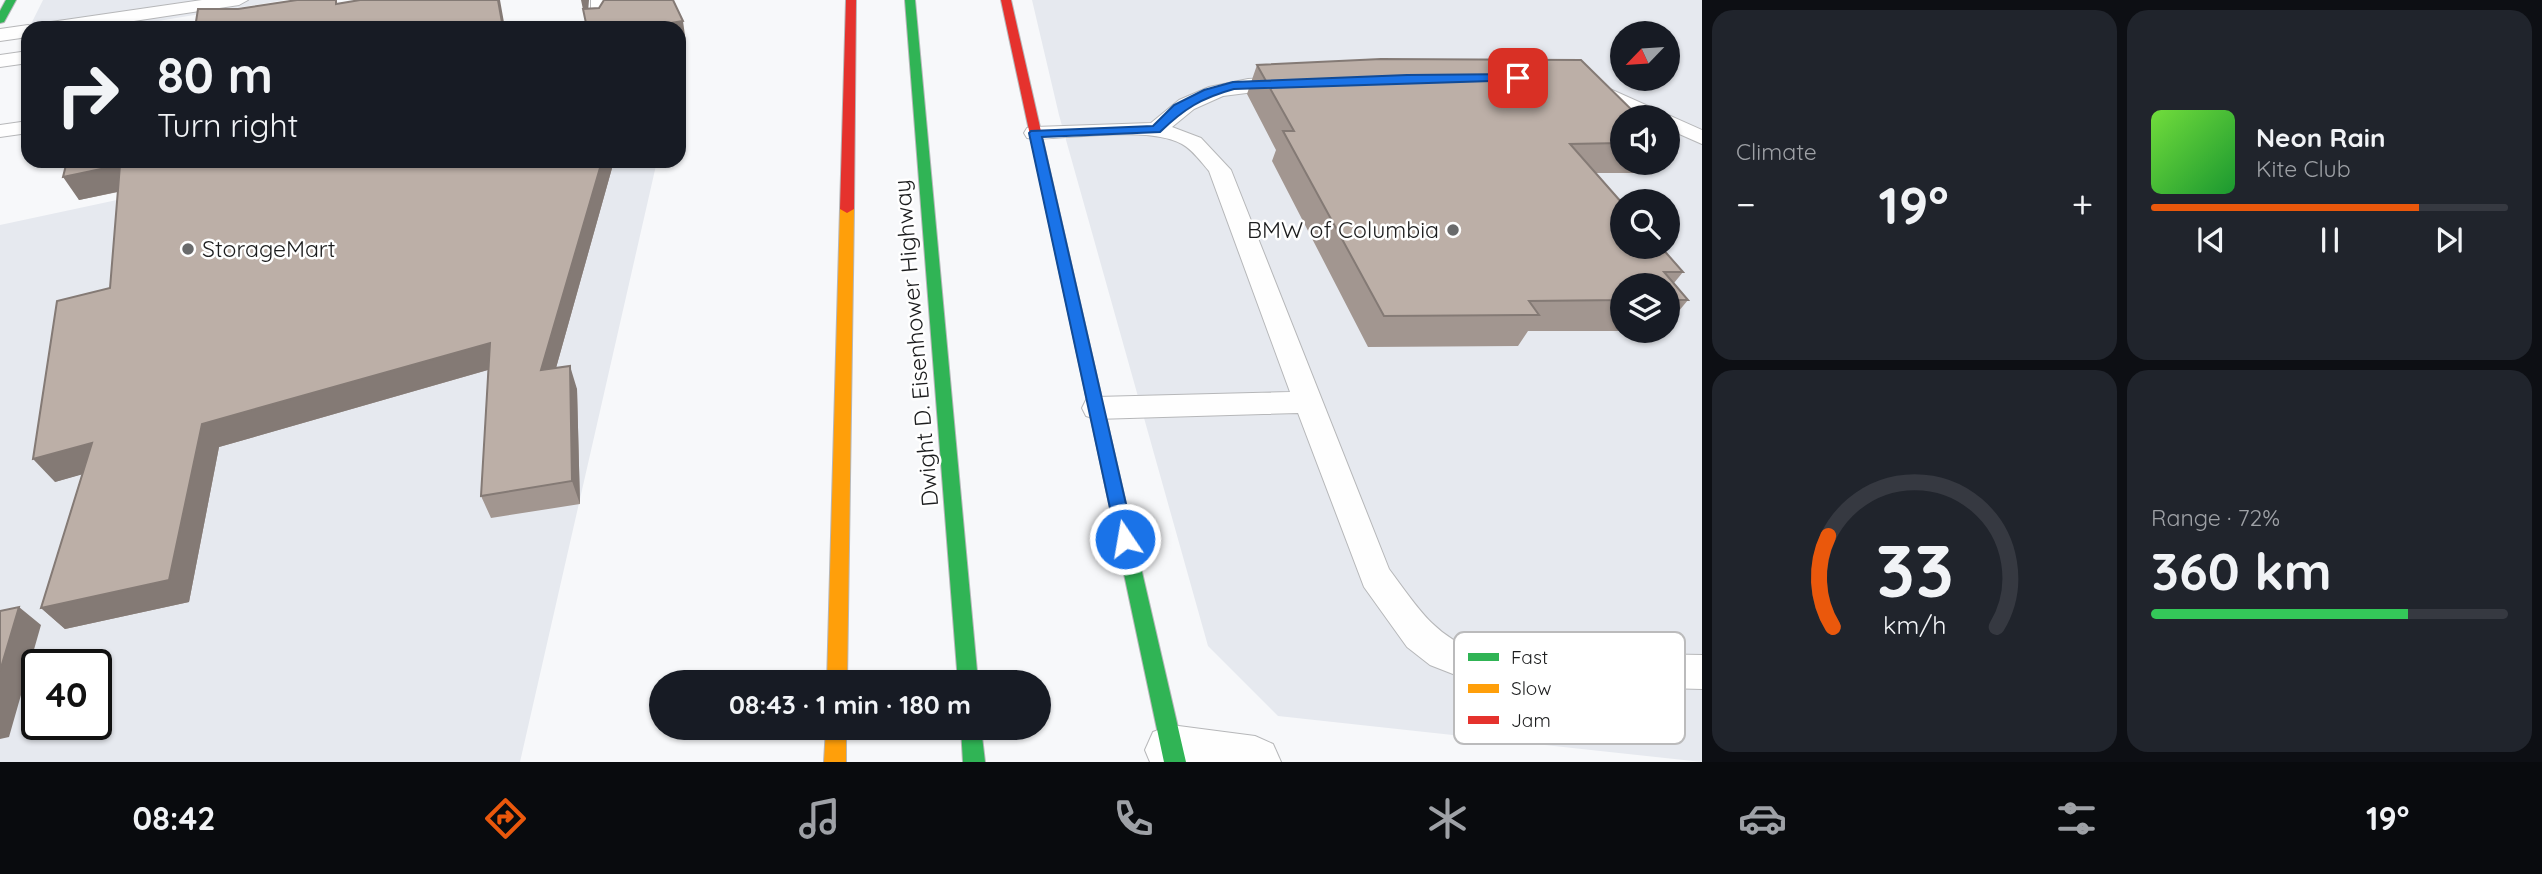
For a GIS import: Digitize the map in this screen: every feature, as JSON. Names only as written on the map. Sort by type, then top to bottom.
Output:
[{"type":"main road","points":[[0,20],[11,0]]},
{"type":"main road","points":[[837,670],[851,0]]},
{"type":"main road","name":"Dwight D. Eisenhower Highway","points":[[910,0],[967,670]]},
{"type":"main road","points":[[1006,0],[1173,756]]},
{"type":"main road","points":[[835,762],[836,740]]},
{"type":"main road","points":[[973,740],[975,758]]},
{"type":"street","points":[[1173,756],[1255,762]]},
{"type":"lane","points":[[98,21],[239,0]]},
{"type":"lane","points":[[596,21],[600,13],[600,0]]},
{"type":"lane","points":[[0,35],[21,32]]},
{"type":"lane","points":[[0,61],[21,58]]},
{"type":"lane","points":[[1567,80],[1577,81],[1634,105]]},
{"type":"lane","points":[[1156,130],[1178,108],[1209,92],[1233,86],[1311,82]]},
{"type":"lane","points":[[1680,127],[1702,138]]},
{"type":"lane","points":[[0,131],[21,128]]},
{"type":"lane","points":[[1035,133],[1156,130],[1186,137],[1205,150],[1220,170],[1376,577],[1419,636],[1442,654],[1454,659]]},
{"type":"lane","points":[[1096,408],[1308,402]]},
{"type":"shaded area","points":[[43,0],[285,0],[158,21],[32,21]]},
{"type":"shaded area","points":[[1032,0],[1702,0],[1702,762],[1536,744],[1685,744],[1685,632],[1454,632],[1454,735],[1278,716],[1208,646],[1059,115]]},
{"type":"shaded area","points":[[266,168],[655,168],[520,762],[0,762],[0,225]]},
{"type":"building","points":[[297,0],[336,0],[336,4],[360,0],[498,0],[502,21],[196,21],[198,9],[238,9]]},
{"type":"building","points":[[604,0],[673,0],[683,21],[586,21],[583,9],[599,8]]},
{"type":"building","name":"BMW of Columbia","points":[[1381,59],[1581,60],[1627,105],[1610,105],[1610,143],[1570,144],[1610,189],[1610,259],[1672,259],[1683,272],[1610,273],[1610,300],[1529,301],[1539,315],[1384,316],[1283,131],[1294,131],[1257,65]]},
{"type":"building","points":[[65,168],[106,168],[63,177]]},
{"type":"building","points":[[120,168],[600,168],[541,370],[570,366],[572,481],[481,496],[490,343],[202,424],[169,580],[41,608],[92,443],[33,459],[57,301],[110,288]]},
{"type":"building","name":"BMW of Columbia","points":[[1680,291],[1688,300],[1680,300]]},
{"type":"building","points":[[19,607],[0,671],[0,611]]},
{"type":"traffic: fast","points":[[0,20],[11,0]]},
{"type":"traffic: fast","points":[[910,0],[967,670]]},
{"type":"traffic: fast","points":[[1105,447],[1175,762]]},
{"type":"traffic: fast","points":[[972,740],[974,762]]},
{"type":"traffic: slow","points":[[837,670],[847,209]]},
{"type":"traffic: slow","points":[[835,762],[836,740]]},
{"type":"traffic: jam","points":[[847,209],[851,0]]},
{"type":"traffic: jam","points":[[1006,0],[1105,447]]},
{"type":"place","name":"BMW of Columbia","points":[[1453,230]]},
{"type":"place","name":"StorageMart","points":[[188,249]]},
{"type":"route","points":[[1125,539],[1035,133],[1156,130],[1178,108],[1209,92],[1233,86],[1407,78],[1518,78]]}]
